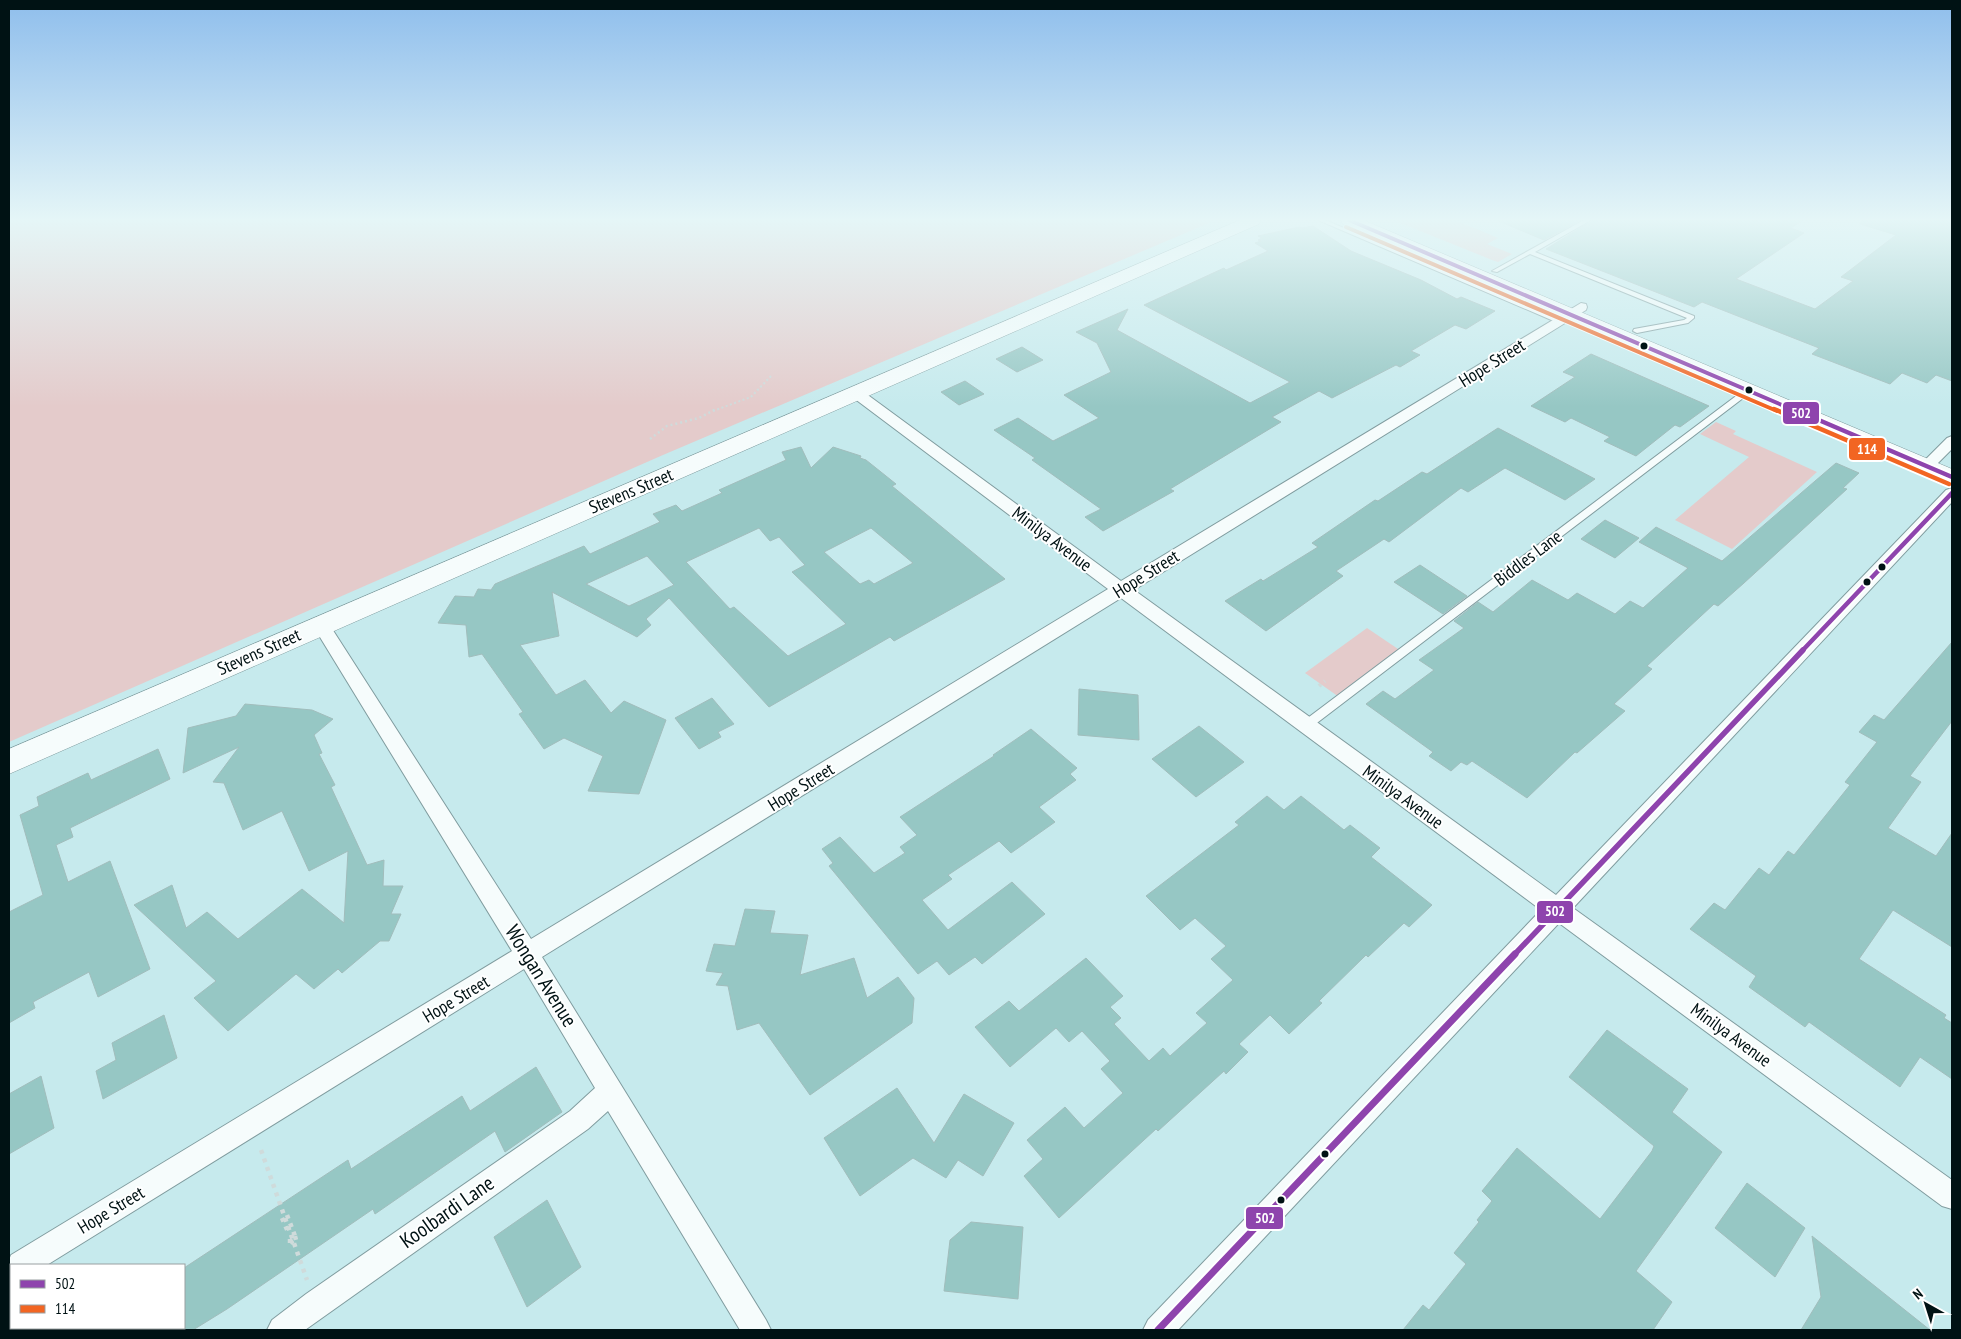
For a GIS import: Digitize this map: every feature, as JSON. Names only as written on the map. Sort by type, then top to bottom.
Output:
[{"type":"street","name":"Stevens Street","points":[[9,762],[1110,282]]},
{"type":"street","points":[[1496,282],[1751,389],[1939,461]]},
{"type":"street","points":[[1514,282],[1570,314],[1637,331],[1939,461],[1952,477]]},
{"type":"street","name":"Hope Street","points":[[23,1264],[1570,314]]},
{"type":"street","name":"Minilya Avenue","points":[[856,393],[1305,726],[1952,1196]]},
{"type":"street","points":[[1939,461],[1952,441]]},
{"type":"street","points":[[1158,1330],[1952,493]]},
{"type":"street","name":"Wongan Avenue","points":[[321,625],[528,955],[756,1330]]},
{"type":"street","name":"Koolbardi Lane","points":[[282,1330],[316,1304],[579,1120],[611,1091]]},
{"type":"lane","points":[[1487,282],[1570,314]]},
{"type":"lane","points":[[1606,282],[1692,317],[1686,322],[1637,331]]},
{"type":"lane","name":"Biddles Lane","points":[[1305,726],[1751,389]]},
{"type":"path","points":[[650,438],[667,426],[699,418],[718,408],[744,401],[772,375]]},
{"type":"path","points":[[1319,686],[1325,681]]},
{"type":"path","points":[[261,1150],[316,1304]]},
{"type":"path","points":[[284,1217],[292,1243],[293,1241]]},
{"type":"shaded area","points":[[9,282],[1069,282],[663,455],[9,742]]},
{"type":"shaded area","points":[[1716,422],[1736,431],[1733,434],[1817,472],[1732,549],[1675,520],[1749,457],[1700,434]]},
{"type":"shaded area","points":[[1367,628],[1401,651],[1339,697],[1305,673]]},
{"type":"building","points":[[1193,282],[1426,282],[1457,299],[1461,297],[1495,311],[1466,329],[1455,325],[1411,351],[1420,355],[1400,367],[1396,365],[1332,398],[1319,391],[1272,417],[1281,422],[1170,489],[1174,491],[1103,531],[1085,517],[1101,509],[1032,460],[1035,458],[994,430],[1018,418],[1053,441],[1099,418],[1064,395],[1111,372],[1097,343],[1076,332],[1128,309],[1117,330],[1250,403],[1290,382],[1144,305]]},
{"type":"building","points":[[1631,282],[1745,282],[1815,309],[1851,282],[1952,282],[1952,381],[1936,375],[1927,383],[1902,373],[1890,384],[1812,354],[1819,348],[1702,302],[1694,307]]},
{"type":"building","points":[[1022,347],[1043,360],[1017,372],[996,359]]},
{"type":"building","points":[[1591,354],[1709,406],[1680,427],[1675,425],[1636,456],[1604,441],[1610,437],[1571,418],[1565,422],[1531,406],[1575,377],[1563,372]]},
{"type":"building","points":[[965,381],[984,394],[959,405],[941,392]]},
{"type":"building","points":[[1498,428],[1595,479],[1565,500],[1505,468],[1468,492],[1461,488],[1389,542],[1384,539],[1336,571],[1343,576],[1266,631],[1225,601],[1261,579],[1263,581],[1318,547],[1312,543],[1375,500],[1378,501],[1422,472],[1427,474]]},
{"type":"building","points":[[801,447],[811,468],[833,447],[861,456],[860,458],[866,460],[896,484],[892,486],[1005,579],[894,641],[890,637],[769,707],[669,598],[646,619],[651,625],[637,637],[552,592],[559,636],[520,645],[556,695],[585,680],[611,713],[624,701],[666,720],[639,794],[588,791],[603,756],[564,738],[544,749],[519,714],[523,712],[482,654],[469,657],[466,625],[438,623],[455,596],[474,597],[478,589],[491,590],[495,584],[584,546],[590,554],[660,522],[653,514],[676,505],[682,511],[722,493],[719,490],[786,460],[782,452]],"holes":[[[759,528],[770,541],[779,537],[805,565],[792,572],[846,624],[788,656],[734,607],[730,609],[686,562]],[[871,528],[913,563],[874,584],[869,580],[860,584],[824,552]],[[647,556],[674,585],[629,606],[586,584]]]},
{"type":"building","points":[[1836,463],[1859,473],[1843,488],[1847,489],[1744,583],[1718,606],[1714,604],[1647,666],[1652,669],[1614,704],[1625,711],[1577,753],[1575,752],[1527,798],[1472,761],[1467,765],[1461,762],[1451,771],[1429,756],[1433,752],[1366,704],[1383,691],[1395,699],[1434,670],[1419,660],[1464,628],[1454,621],[1478,602],[1493,612],[1532,580],[1568,600],[1577,593],[1615,614],[1630,601],[1643,608],[1688,568],[1639,542],[1656,527],[1722,561]]},
{"type":"building","points":[[1605,520],[1639,538],[1615,558],[1581,539]]},
{"type":"building","points":[[1420,565],[1467,596],[1443,614],[1394,582]]},
{"type":"building","points":[[1952,642],[1952,721],[1910,776],[1921,782],[1888,828],[1936,856],[1952,833],[1952,947],[1893,910],[1859,959],[1946,1015],[1944,1018],[1952,1023],[1952,1079],[1920,1057],[1900,1087],[1809,1022],[1805,1027],[1749,987],[1756,976],[1690,929],[1714,903],[1725,910],[1759,868],[1769,875],[1788,851],[1794,855],[1850,785],[1845,782],[1877,742],[1859,732],[1874,715],[1884,720]]},
{"type":"building","points":[[1079,689],[1138,695],[1139,740],[1078,735]]},
{"type":"building","points":[[712,698],[734,724],[718,732],[721,737],[699,749],[675,718]]},
{"type":"building","points":[[245,704],[312,710],[333,719],[314,735],[322,753],[319,754],[335,785],[331,787],[367,865],[384,860],[383,886],[403,886],[391,914],[401,914],[389,941],[380,941],[342,973],[338,969],[314,989],[296,974],[228,1031],[194,998],[216,981],[134,905],[172,885],[186,928],[207,912],[238,939],[302,889],[344,923],[348,851],[309,871],[282,811],[243,830],[224,783],[213,782],[239,747],[183,773],[188,728],[236,716]]},
{"type":"building","points":[[1199,726],[1244,762],[1196,797],[1152,759]]},
{"type":"building","points":[[1031,729],[1077,768],[1070,774],[1076,780],[1039,807],[1055,822],[1011,853],[999,841],[948,875],[952,879],[922,900],[948,930],[1012,882],[1045,914],[982,964],[975,957],[949,975],[937,961],[918,974],[829,866],[833,863],[822,849],[840,837],[874,873],[905,853],[900,847],[917,835],[900,817],[994,756]]},
{"type":"building","points":[[158,749],[170,779],[70,828],[73,837],[56,845],[68,882],[110,861],[150,969],[98,997],[89,972],[33,1002],[35,1008],[9,1023],[9,912],[43,895],[20,815],[39,806],[37,797],[88,773],[91,780]]},
{"type":"building","points":[[1267,796],[1284,810],[1301,796],[1344,830],[1350,825],[1380,848],[1371,857],[1432,905],[1409,927],[1404,923],[1368,957],[1366,955],[1319,1001],[1322,1003],[1289,1034],[1270,1015],[1239,1044],[1248,1052],[1226,1074],[1224,1071],[1158,1131],[1156,1129],[1059,1218],[1024,1176],[1043,1159],[1027,1140],[1065,1107],[1084,1128],[1123,1093],[1101,1069],[1110,1061],[1082,1031],[1069,1042],[1056,1028],[1010,1067],[975,1027],[1009,1001],[1019,1011],[1086,958],[1123,996],[1110,1007],[1121,1018],[1114,1024],[1149,1061],[1163,1048],[1170,1056],[1207,1023],[1196,1013],[1233,980],[1211,959],[1226,946],[1195,918],[1180,930],[1146,896],[1239,825],[1235,822]]},
{"type":"building","points":[[745,909],[775,911],[770,933],[808,935],[800,975],[854,958],[867,998],[898,977],[914,998],[912,1023],[810,1095],[759,1023],[737,1030],[728,986],[716,985],[723,973],[706,971],[714,944],[735,946]]},
{"type":"building","points":[[164,1015],[177,1058],[103,1099],[96,1071],[116,1060],[112,1043]]},
{"type":"building","points":[[1607,1030],[1688,1089],[1672,1112],[1722,1152],[1636,1271],[1672,1302],[1653,1330],[1403,1330],[1423,1305],[1429,1310],[1466,1264],[1454,1253],[1479,1222],[1477,1220],[1492,1201],[1482,1191],[1517,1148],[1600,1219],[1652,1151],[1654,1146],[1569,1077]]},
{"type":"building","points":[[536,1067],[562,1112],[505,1152],[495,1131],[375,1214],[373,1209],[227,1309],[193,1330],[184,1330],[185,1267],[348,1160],[351,1169],[462,1096],[470,1111]]},
{"type":"building","points":[[41,1076],[54,1128],[9,1154],[9,1094]]},
{"type":"building","points":[[897,1088],[934,1143],[964,1094],[1014,1123],[983,1176],[958,1160],[946,1178],[913,1158],[860,1196],[824,1138]]},
{"type":"building","points":[[1747,1183],[1805,1228],[1775,1277],[1715,1228]]},
{"type":"building","points":[[547,1200],[581,1267],[527,1307],[494,1237]]},
{"type":"building","points":[[971,1222],[1023,1227],[1018,1299],[944,1291],[950,1240]]},
{"type":"building","points":[[1812,1236],[1930,1330],[1801,1330],[1821,1297]]},
{"type":"transit line","name":"114","points":[[1476,282],[1949,484]]},
{"type":"transit line","name":"502","points":[[1496,282],[1952,477]]},
{"type":"transit line","name":"502","points":[[1158,1330],[1952,493]]}]
